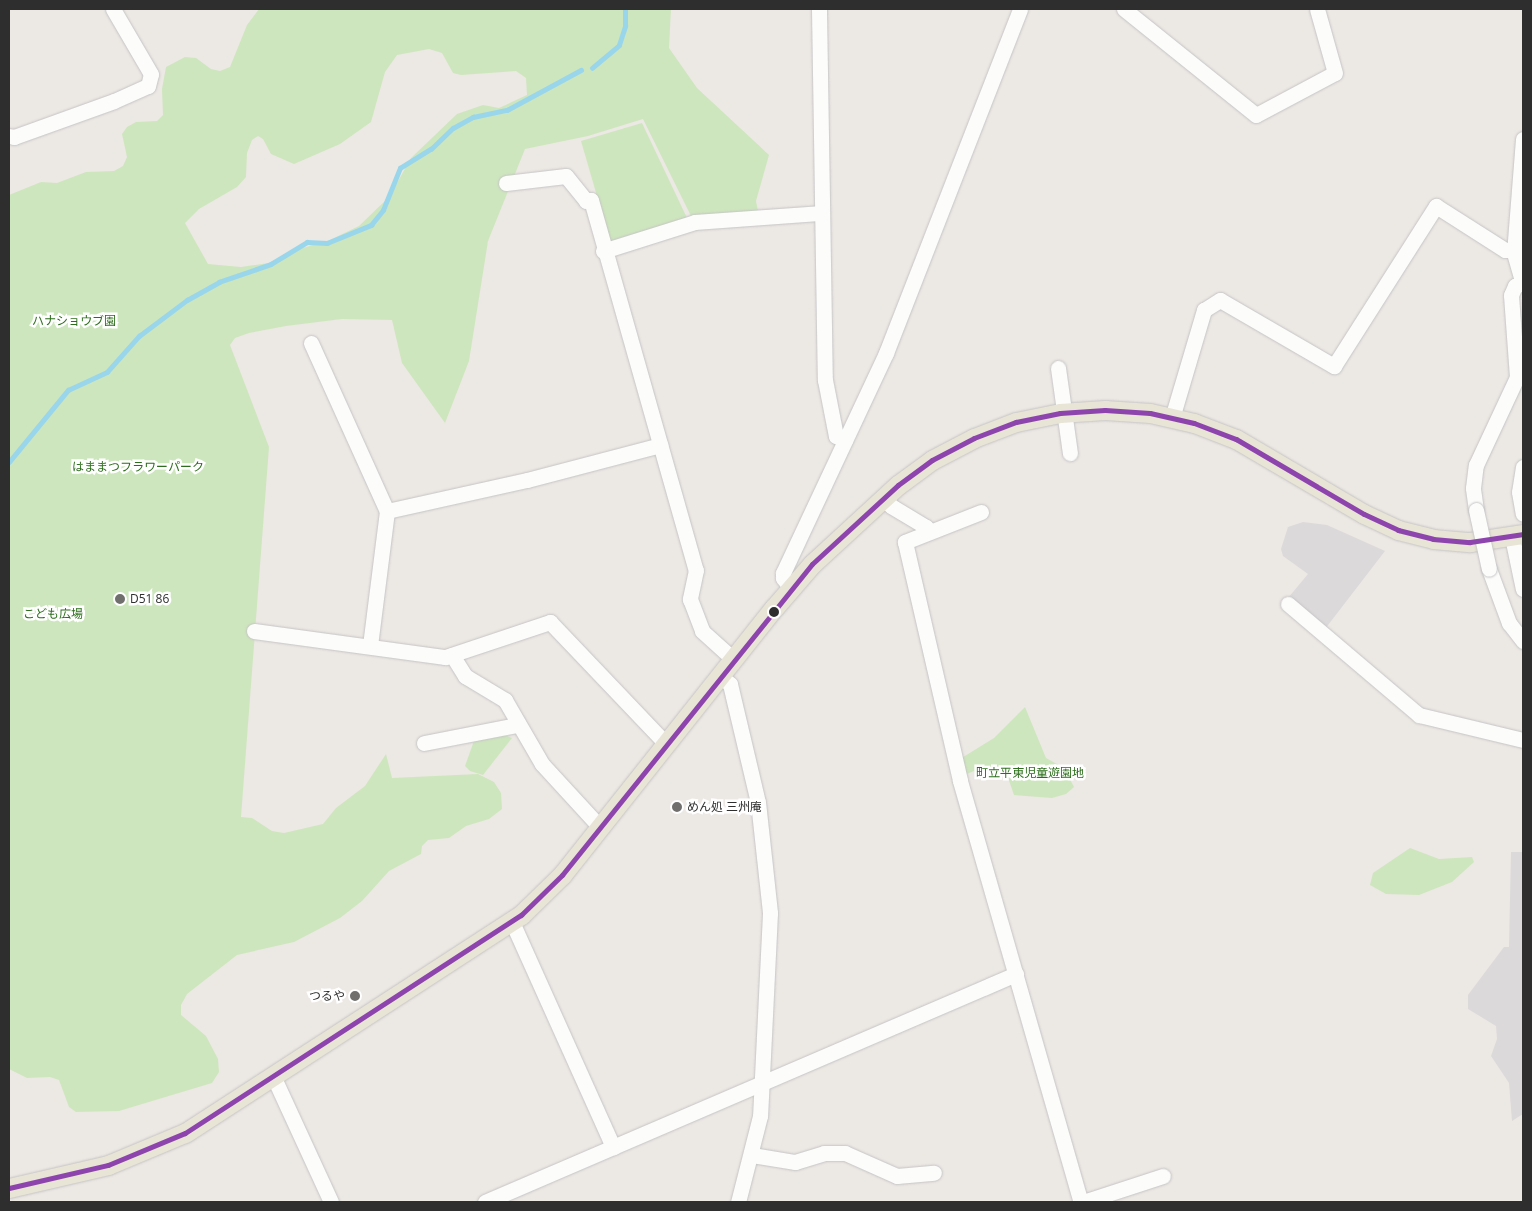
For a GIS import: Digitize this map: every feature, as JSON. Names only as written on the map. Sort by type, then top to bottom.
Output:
[{"type":"main road","points":[[9,1188],[108,1165],[147,1151],[203,1123],[512,922],[549,889],[791,588],[840,537],[884,497],[932,460],[974,438],[1016,422],[1064,412],[1128,411],[1172,418],[1236,439],[1364,514],[1398,530],[1451,541],[1517,535]]},
{"type":"street","points":[[9,136],[14,137],[105,105],[148,86],[151,74],[113,9]]},
{"type":"street","points":[[819,9],[825,388],[836,436],[845,440]]},
{"type":"street","points":[[791,588],[783,578],[783,573],[886,353],[1020,9]]},
{"type":"street","points":[[1124,9],[1256,115],[1335,73],[1317,9]]},
{"type":"street","points":[[1523,140],[1514,250],[1523,284],[1515,286],[1511,295],[1517,377],[1476,465],[1473,488],[1489,569],[1509,623],[1523,641]]},
{"type":"street","points":[[506,184],[562,176],[570,178],[586,201],[591,200],[603,251],[696,570],[690,599],[702,631],[733,659]]},
{"type":"street","points":[[1172,418],[1204,310],[1220,300],[1334,366],[1436,206],[1505,250],[1514,250]]},
{"type":"street","points":[[603,251],[695,222],[822,214]]},
{"type":"street","points":[[311,343],[387,511],[370,645]]},
{"type":"street","points":[[1058,368],[1070,453]]},
{"type":"street","points":[[387,511],[527,480],[660,445]]},
{"type":"street","points":[[1523,467],[1518,492],[1523,514]]},
{"type":"street","points":[[884,497],[891,506],[926,528],[928,532]]},
{"type":"street","points":[[981,512],[905,542],[959,775],[1082,1202],[1163,1176]]},
{"type":"street","points":[[1517,535],[1523,589]]},
{"type":"street","points":[[1288,604],[1419,715],[1523,740]]},
{"type":"street","points":[[254,631],[370,645],[445,657],[550,622],[666,744]]},
{"type":"street","points":[[452,655],[465,676],[505,700],[517,725],[542,764],[600,827]]},
{"type":"street","points":[[720,676],[730,684],[758,802],[766,857],[770,941],[762,1083],[752,1155],[738,1202]]},
{"type":"street","points":[[424,743],[517,725]]},
{"type":"street","points":[[512,922],[519,930],[613,1147]]},
{"type":"street","points":[[485,1202],[1016,974]]},
{"type":"street","points":[[274,1078],[332,1202]]},
{"type":"street","points":[[752,1155],[795,1162],[824,1153],[845,1153],[897,1176],[934,1173]]},
{"type":"shaded area","points":[[1303,522],[1327,525],[1385,551],[1325,629],[1288,598],[1308,574],[1283,556],[1281,549],[1288,527]]},
{"type":"shaded area","points":[[1511,852],[1523,852],[1523,1114],[1512,1121],[1509,1083],[1491,1056],[1497,1039],[1496,1026],[1468,1009],[1468,995],[1504,947],[1509,947]]},
{"type":"green space","points":[[259,9],[671,9],[669,48],[697,88],[769,155],[756,201],[758,211],[691,216],[643,119],[588,136],[525,149],[488,241],[469,361],[445,423],[402,363],[392,320],[342,319],[286,326],[249,333],[235,338],[230,345],[269,447],[241,817],[252,818],[272,831],[284,833],[323,824],[336,808],[365,786],[386,754],[392,778],[478,774],[494,782],[501,793],[502,809],[489,819],[466,826],[449,838],[428,840],[422,846],[421,854],[389,871],[362,901],[340,918],[294,942],[237,955],[187,994],[181,1005],[181,1015],[206,1036],[218,1059],[219,1072],[212,1083],[119,1111],[76,1112],[69,1107],[59,1080],[50,1077],[27,1078],[9,1069],[9,195],[41,182],[57,183],[86,172],[114,171],[123,166],[127,157],[122,134],[127,127],[136,122],[157,121],[163,115],[162,89],[166,67],[185,57],[196,58],[211,69],[220,71],[230,67],[247,25]],"holes":[[[429,49],[442,53],[453,73],[461,75],[516,71],[526,78],[527,95],[499,108],[483,105],[457,114],[411,158],[389,197],[359,226],[330,240],[289,252],[269,263],[241,267],[208,264],[185,223],[199,209],[237,187],[246,177],[247,153],[252,140],[258,136],[263,139],[271,154],[294,164],[340,144],[371,122],[385,72],[397,55]]]},
{"type":"green space","points":[[642,123],[687,218],[610,241],[581,141]]},
{"type":"green space","name":"町立平東児童遊園地","points":[[1025,707],[1046,758],[1064,768],[1074,787],[1066,794],[1052,798],[1014,795],[1004,766],[976,775],[974,771],[964,775],[960,759],[994,738]]},
{"type":"green space","points":[[499,733],[512,738],[483,775],[470,771],[465,766],[475,738]]},
{"type":"green space","points":[[1410,848],[1439,859],[1472,857],[1474,862],[1452,882],[1419,895],[1386,894],[1370,885],[1373,873]]},
{"type":"waterway","points":[[592,68],[619,45],[625,26],[625,9]]},
{"type":"waterway","points":[[9,462],[68,390],[107,372],[139,336],[187,300],[219,282],[271,264],[307,242],[327,243],[371,225],[383,210],[400,168],[431,149],[453,128],[473,117],[507,110],[581,70]]},
{"type":"transit line","points":[[9,1188],[108,1165],[185,1133],[521,915],[562,875],[812,564],[898,485],[932,460],[974,438],[1016,422],[1060,413],[1105,410],[1150,413],[1194,423],[1236,439],[1364,514],[1398,530],[1433,539],[1470,542],[1523,534]]},
{"type":"place","name":"D51 86","points":[[120,599]]},
{"type":"place","name":"めん処 三州庵","points":[[677,807]]},
{"type":"place","name":"つるや","points":[[355,996]]},
{"type":"park label","name":"ハナショウブ園","points":[[74,321]]},
{"type":"park label","name":"はままつフラワーパーク","points":[[138,467]]},
{"type":"park label","name":"こども広場","points":[[53,614]]}]
